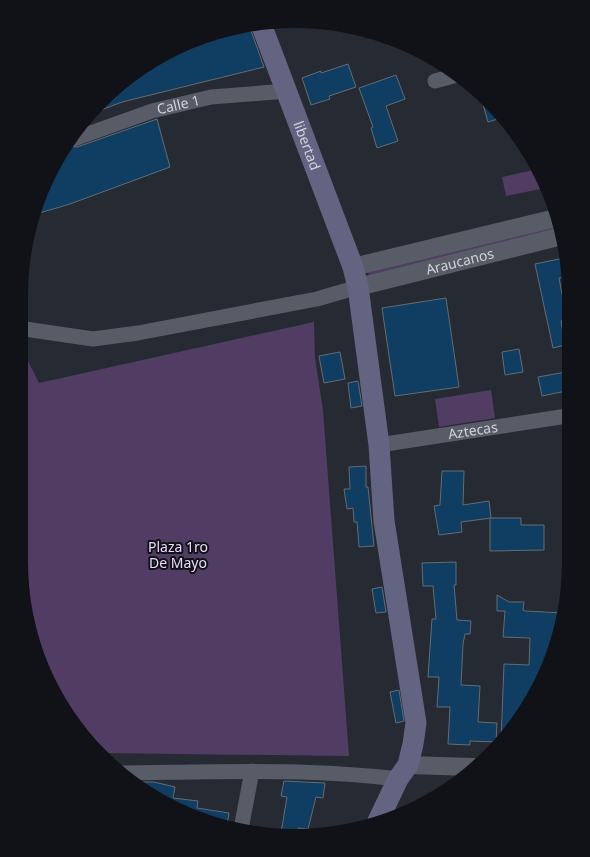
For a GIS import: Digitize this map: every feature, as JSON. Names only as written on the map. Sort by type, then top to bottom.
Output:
[{"type":"main road","name":"libertad","points":[[263,30],[355,277],[379,445],[384,521],[416,723],[413,744],[403,772],[381,815]]},
{"type":"street","points":[[435,81],[449,77]]},
{"type":"street","name":"Calle 1","points":[[80,137],[152,111],[211,97],[287,91]]},
{"type":"street","name":"Araucanos","points":[[355,277],[551,219]]},
{"type":"street","name":"Araucanos","points":[[355,277],[556,237]]},
{"type":"street","points":[[28,329],[94,339],[123,335],[317,299],[355,277]]},
{"type":"street","name":"Aztecas","points":[[379,445],[562,417]]},
{"type":"street","points":[[131,773],[252,771],[369,776],[466,768]]},
{"type":"street","points":[[241,824],[252,771]]},
{"type":"green space","points":[[531,171],[540,189],[506,196],[502,177]]},
{"type":"green space","points":[[553,224],[554,231],[369,275],[368,272]]},
{"type":"green space","name":"Plaza 1ro De Mayo","points":[[314,322],[315,358],[323,410],[349,756],[108,753],[83,725],[64,696],[48,664],[37,631],[30,597],[28,562],[28,361],[39,383]]},
{"type":"green space","points":[[491,390],[495,418],[439,427],[435,399]]},
{"type":"building","points":[[251,32],[264,67],[122,102],[103,109],[132,83],[177,56],[209,42]]},
{"type":"building","points":[[348,64],[356,87],[329,96],[330,99],[311,105],[302,78]]},
{"type":"building","points":[[396,75],[405,99],[386,106],[398,141],[377,148],[371,128],[373,127],[359,88]]},
{"type":"building","points":[[483,105],[496,119],[488,122]]},
{"type":"building","points":[[157,119],[170,167],[70,204],[41,213],[48,193],[64,161],[73,147],[77,147]]},
{"type":"building","points":[[560,259],[561,278],[559,278],[562,295],[562,346],[553,348],[535,264]]},
{"type":"building","points":[[446,298],[459,387],[395,396],[382,308]]},
{"type":"building","points":[[519,349],[523,372],[505,375],[502,352]]},
{"type":"building","points":[[340,352],[345,379],[324,383],[319,356]]},
{"type":"building","points":[[562,373],[562,392],[542,396],[538,377]]},
{"type":"building","points":[[358,381],[362,406],[351,408],[348,383]]},
{"type":"building","points":[[366,466],[366,487],[368,487],[374,546],[359,547],[357,522],[354,522],[353,508],[347,509],[344,489],[350,489],[349,467]]},
{"type":"building","points":[[442,471],[464,471],[463,505],[489,501],[491,518],[461,522],[462,532],[439,535],[434,506],[440,505]]},
{"type":"building","points":[[490,518],[521,518],[521,525],[544,525],[544,550],[490,551]]},
{"type":"building","points":[[456,562],[456,585],[454,585],[457,620],[471,621],[470,634],[465,634],[463,644],[461,685],[480,686],[478,722],[497,723],[496,738],[492,742],[470,741],[470,745],[448,744],[450,707],[437,707],[439,677],[428,677],[432,619],[436,619],[433,586],[423,586],[422,563]]},
{"type":"building","points":[[382,587],[386,612],[376,613],[372,589]]},
{"type":"building","points":[[497,595],[509,602],[524,602],[523,610],[525,611],[557,613],[548,648],[542,664],[526,696],[501,732],[504,664],[529,665],[530,638],[503,637],[505,611],[497,611]]},
{"type":"building","points":[[399,690],[404,721],[396,723],[390,692]]},
{"type":"building","points":[[284,781],[325,783],[323,798],[316,797],[308,828],[282,828],[287,797],[281,796]]},
{"type":"building","points":[[144,782],[154,782],[175,787],[173,798],[198,801],[197,808],[229,813],[228,820],[209,815],[193,809],[161,793]]}]
